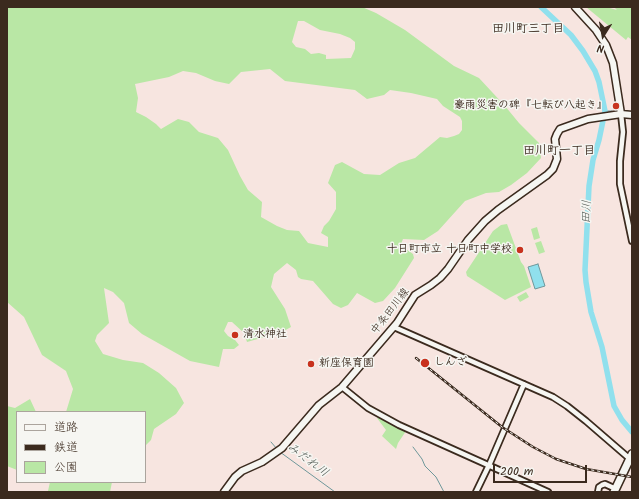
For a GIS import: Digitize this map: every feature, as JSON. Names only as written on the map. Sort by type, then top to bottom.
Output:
[{"type":"highway","points":[[615,490],[631,457]]},
{"type":"main road","points":[[575,7],[596,30],[606,45],[613,63],[620,114]]},
{"type":"main road","name":"中条田川線","points":[[224,492],[235,477],[242,471],[262,462],[282,448],[320,405],[342,388],[394,326],[415,295],[440,278],[468,240],[485,221],[553,169],[557,159],[557,132],[560,129],[588,119],[620,114],[632,115]]},
{"type":"street","points":[[620,114],[622,132],[620,184],[632,241]]},
{"type":"street","points":[[394,326],[554,397],[631,457]]},
{"type":"street","points":[[476,492],[489,466],[524,384]]},
{"type":"street","points":[[342,388],[368,408],[386,418],[424,437],[548,492]]},
{"type":"street","points":[[598,492],[599,487],[605,484],[615,490]]},
{"type":"green space","points":[[7,7],[362,7],[376,13],[405,30],[454,66],[479,78],[539,143],[541,158],[527,173],[511,185],[499,192],[486,193],[465,201],[438,231],[424,240],[403,239],[401,244],[413,254],[414,258],[395,288],[383,301],[375,303],[357,293],[348,305],[341,308],[333,304],[313,281],[298,277],[296,270],[287,263],[274,274],[271,287],[285,309],[291,327],[282,332],[247,342],[244,333],[232,322],[228,322],[224,331],[239,345],[234,349],[223,349],[219,367],[190,361],[142,334],[129,323],[124,303],[113,292],[104,288],[109,323],[97,335],[95,341],[103,354],[123,360],[143,363],[159,373],[176,388],[184,403],[176,414],[154,429],[151,440],[146,445],[146,411],[66,411],[73,389],[66,371],[42,355],[24,317],[7,302]],"holes":[[[298,21],[304,21],[320,30],[340,34],[350,38],[355,42],[355,49],[351,58],[326,59],[326,55],[319,53],[311,54],[305,49],[296,47],[292,42]],[[270,69],[285,81],[355,90],[367,99],[384,95],[390,90],[437,99],[443,106],[460,117],[462,121],[462,130],[459,134],[454,136],[447,138],[440,137],[415,158],[399,163],[380,175],[364,174],[342,162],[335,165],[328,183],[336,192],[336,209],[321,233],[328,237],[328,247],[308,243],[299,231],[287,230],[261,217],[262,202],[248,190],[228,150],[218,138],[199,132],[189,122],[178,119],[161,129],[146,117],[136,112],[138,98],[135,84],[169,77],[183,71],[196,73],[215,81],[229,84],[241,72]]]},
{"type":"green space","points":[[586,7],[606,7],[617,10],[614,7],[632,7],[632,40],[628,37],[626,40]]},
{"type":"green space","points":[[507,224],[531,287],[505,300],[467,276],[466,272],[493,231],[501,225]]},
{"type":"green space","points":[[537,227],[540,238],[534,240],[531,229]]},
{"type":"green space","points":[[541,241],[545,252],[539,254],[535,243]]},
{"type":"green space","points":[[526,292],[529,297],[520,302],[517,297]]},
{"type":"green space","points":[[30,399],[36,411],[16,411],[16,470],[7,466],[7,406],[15,408]]},
{"type":"green space","points":[[379,417],[406,431],[396,449],[382,436],[386,430],[377,418]]},
{"type":"green space","points":[[50,483],[112,483],[110,492],[48,491]]},
{"type":"water","points":[[538,264],[545,286],[535,289],[528,267]]},
{"type":"waterway","name":"田川","points":[[541,7],[571,35],[595,71],[599,82],[605,111],[593,160],[589,186],[585,270],[586,282],[591,312],[602,347],[614,406],[622,420],[632,432]]},
{"type":"waterway","name":"田川","points":[[605,111],[612,111]]},
{"type":"waterway","points":[[627,111],[632,112]]},
{"type":"waterway","name":"みだれ川","points":[[271,442],[277,449]]},
{"type":"waterway","points":[[413,447],[422,459],[425,466],[436,477],[444,492]]},
{"type":"waterway","name":"みだれ川","points":[[280,452],[335,492]]},
{"type":"railway","points":[[416,358],[502,427],[533,447],[556,459],[586,469],[632,477]]},
{"type":"place","name":"豪雨災害の碑『七転び八起き』","points":[[616,106]]},
{"type":"place","name":"十日町市立 十日町中学校","points":[[520,250]]},
{"type":"place","name":"清水神社","points":[[235,335]]},
{"type":"place","name":"しんざ","points":[[425,363]]},
{"type":"place","name":"新座保育園","points":[[311,364]]},
{"type":"district","name":"田川町三丁目","points":[[528,30]]},
{"type":"district","name":"田川町一丁目","points":[[559,152]]}]
